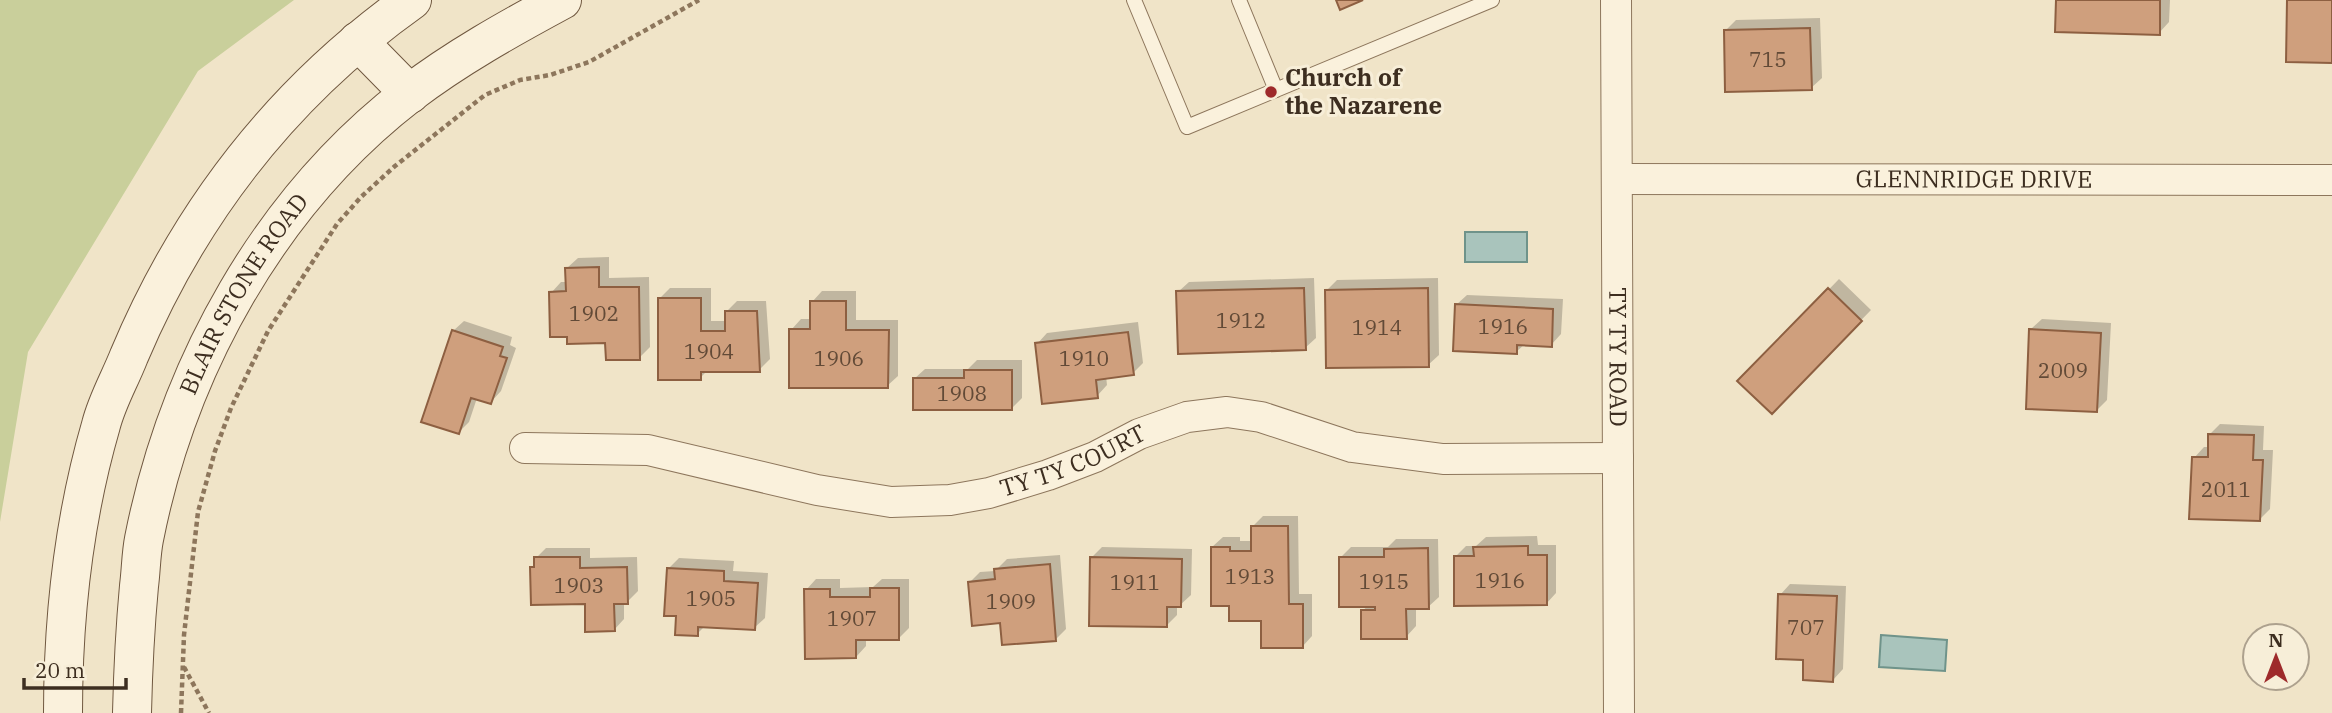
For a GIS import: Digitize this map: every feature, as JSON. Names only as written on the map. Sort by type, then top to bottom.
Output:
[{"type":"main road","points":[[63,713],[63,656],[76,538],[101,423],[147,314],[178,255],[239,164],[278,117],[358,41],[412,0]]},
{"type":"main road","name":"BLAIR STONE ROAD","points":[[132,713],[133,646],[144,540],[174,427],[202,358],[252,265],[293,209],[377,121],[457,61],[562,0]]},
{"type":"main road","points":[[358,41],[410,94]]},
{"type":"street","name":"TY TY ROAD","points":[[1616,0],[1619,713]]},
{"type":"street","name":"GLENNRIDGE DRIVE","points":[[1617,179],[2332,180]]},
{"type":"street","name":"TY TY COURT","points":[[525,448],[648,450],[817,490],[891,502],[950,500],[989,493],[1083,461],[1139,434],[1187,417],[1227,412],[1261,417],[1352,447],[1443,458],[1618,458]]},
{"type":"lane","points":[[1134,0],[1186,127],[1492,0]]},
{"type":"lane","points":[[1239,0],[1276,90]]},
{"type":"path","points":[[181,713],[184,635],[198,512],[215,451],[231,408],[268,331],[337,224],[394,166],[485,96],[520,80],[550,75],[589,62],[699,0]]},
{"type":"path","points":[[183,666],[209,713]]},
{"type":"green space","points":[[0,0],[294,0],[198,71],[28,352],[0,522]]},
{"type":"water","points":[[1465,232],[1527,232],[1527,262],[1465,262]]},
{"type":"water","points":[[1881,635],[1947,640],[1945,671],[1879,667]]},
{"type":"building","points":[[1336,0],[1363,0],[1340,10]]},
{"type":"building","points":[[2056,0],[2160,0],[2160,35],[2055,32]]},
{"type":"building","points":[[2287,0],[2332,0],[2332,63],[2286,62]]},
{"type":"building","points":[[1810,28],[1812,90],[1725,92],[1724,30]]},
{"type":"building","points":[[599,267],[599,287],[639,287],[640,360],[606,360],[605,343],[567,344],[567,337],[550,337],[549,292],[566,291],[565,268]]},
{"type":"building","points":[[1304,288],[1306,350],[1178,354],[1176,291]]},
{"type":"building","points":[[1428,288],[1429,367],[1326,368],[1325,290]]},
{"type":"building","points":[[1828,288],[1862,321],[1772,414],[1737,381]]},
{"type":"building","points":[[658,298],[701,298],[701,331],[725,331],[725,311],[757,311],[760,372],[701,372],[701,380],[658,380]]},
{"type":"building","points":[[810,301],[846,301],[846,330],[889,330],[888,388],[789,388],[789,329],[810,329]]},
{"type":"building","points":[[1455,304],[1553,309],[1552,347],[1517,345],[1517,354],[1453,351]]},
{"type":"building","points":[[2029,329],[2101,333],[2097,412],[2026,409]]},
{"type":"building","points":[[452,330],[503,347],[500,356],[507,358],[491,404],[471,398],[459,434],[421,422]]},
{"type":"building","points":[[1128,332],[1134,375],[1096,380],[1098,398],[1042,404],[1035,343]]},
{"type":"building","points":[[964,370],[1012,370],[1012,410],[913,410],[913,378],[964,378]]},
{"type":"building","points":[[2208,434],[2254,435],[2253,460],[2263,460],[2260,521],[2189,519],[2192,457],[2208,457]]},
{"type":"building","points":[[1251,526],[1288,526],[1289,604],[1303,604],[1303,648],[1261,648],[1261,621],[1229,621],[1229,606],[1211,606],[1211,547],[1251,551]]},
{"type":"building","points":[[1528,546],[1528,555],[1547,555],[1547,605],[1454,606],[1454,556],[1474,556],[1473,547]]},
{"type":"building","points":[[1428,548],[1429,609],[1406,609],[1407,639],[1361,639],[1361,610],[1375,610],[1375,607],[1339,607],[1339,557],[1384,557],[1384,549]]},
{"type":"building","points":[[534,557],[580,557],[580,568],[627,567],[628,604],[614,604],[615,631],[585,632],[585,604],[531,605],[530,567],[534,567]]},
{"type":"building","points":[[1090,557],[1182,559],[1181,607],[1167,607],[1167,627],[1089,626]]},
{"type":"building","points":[[1050,564],[1056,641],[1002,645],[1000,623],[972,626],[968,582],[995,579],[994,569]]},
{"type":"building","points":[[667,568],[724,571],[724,581],[758,583],[755,630],[698,627],[698,636],[675,635],[676,616],[664,616]]},
{"type":"building","points":[[870,588],[899,588],[899,640],[856,640],[856,658],[805,659],[804,589],[830,589],[830,597],[870,597]]},
{"type":"building","points":[[1778,594],[1837,596],[1833,682],[1803,680],[1803,660],[1776,659]]},
{"type":"place","name":"Church of the Nazarene","points":[[1271,92]]}]
